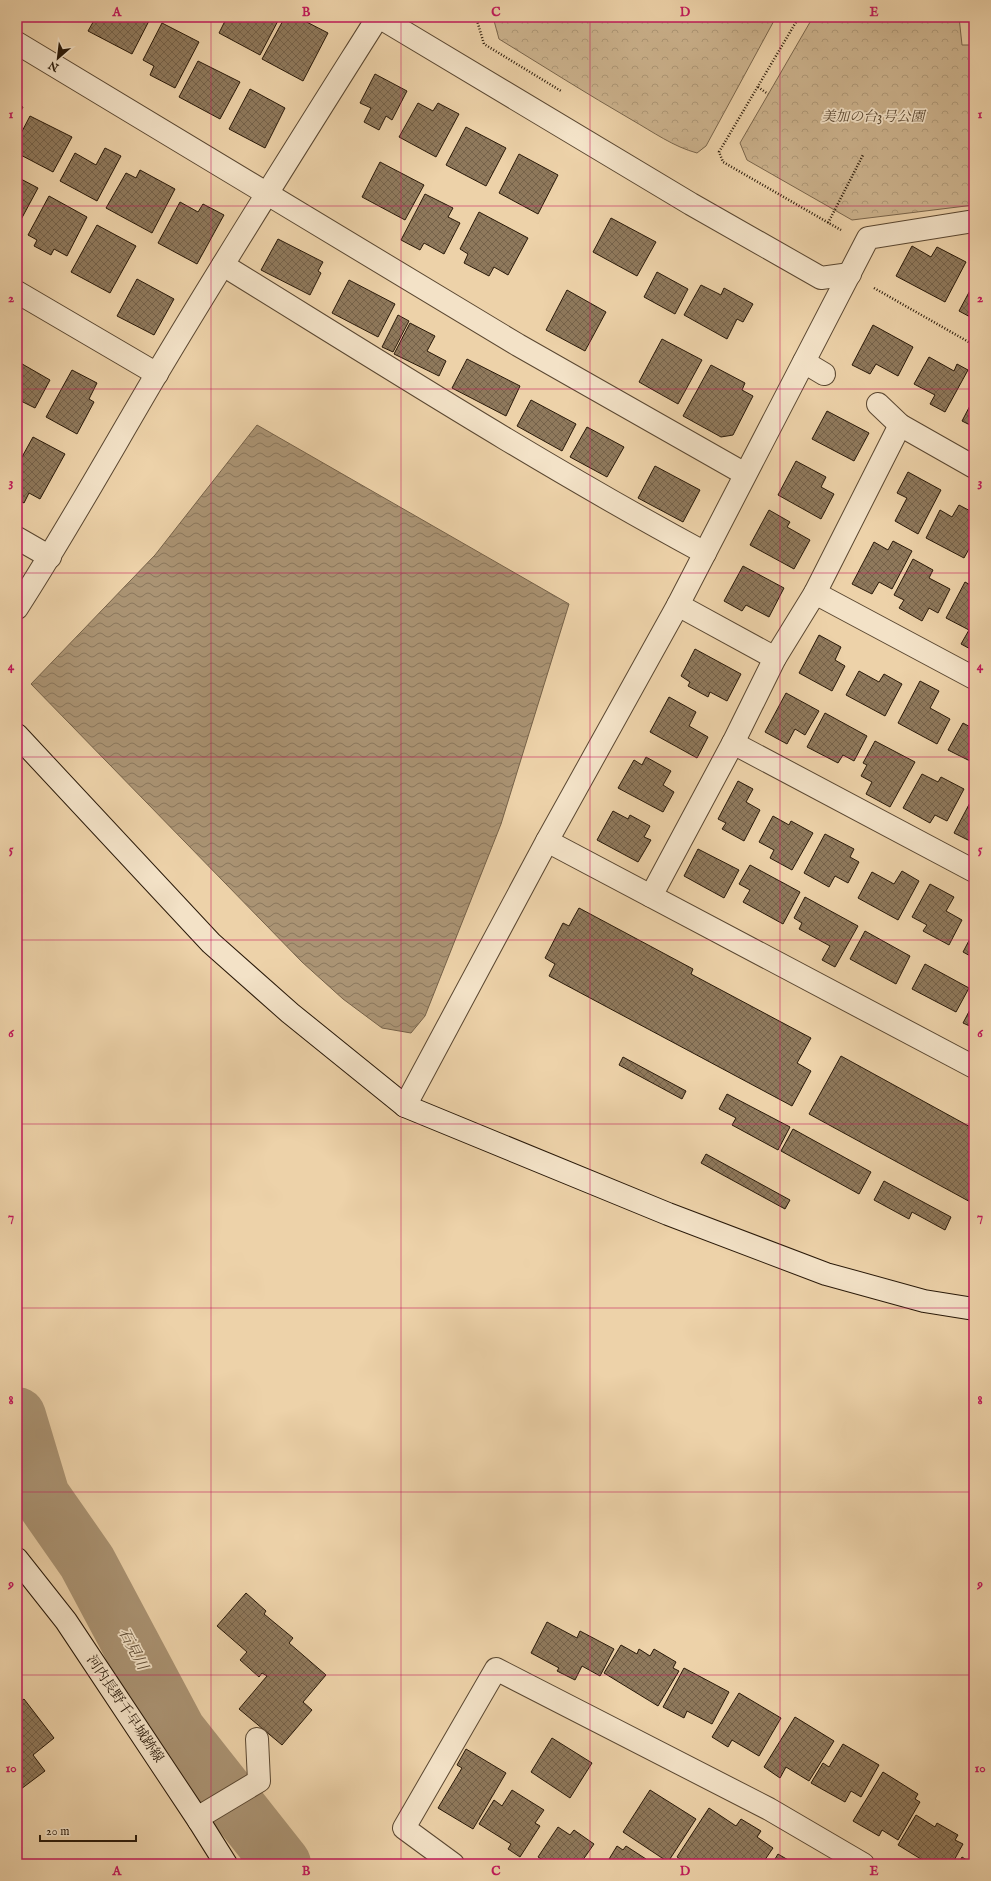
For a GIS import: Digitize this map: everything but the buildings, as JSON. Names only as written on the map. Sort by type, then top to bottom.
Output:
[{"type":"street","points":[[17,608],[50,557],[156,374],[267,193],[379,17],[692,204],[821,278],[850,274]]},
{"type":"street","points":[[17,43],[518,344],[745,474]]},
{"type":"street","points":[[405,1106],[547,841],[678,605],[868,238],[974,221]]},
{"type":"street","points":[[223,265],[482,424],[642,519],[705,552]]},
{"type":"street","points":[[17,292],[156,374]]},
{"type":"street","points":[[804,362],[824,374]]},
{"type":"street","points":[[878,404],[900,425],[974,468]]},
{"type":"street","points":[[651,896],[733,743],[775,658],[815,593],[900,425]]},
{"type":"street","points":[[17,538],[50,557]]},
{"type":"street","points":[[815,593],[974,678]]},
{"type":"street","points":[[678,605],[775,658]]},
{"type":"street","points":[[17,735],[211,942],[290,1012],[405,1106],[668,1214],[826,1274],[924,1301],[974,1309]]},
{"type":"street","points":[[733,743],[974,871]]},
{"type":"street","points":[[547,841],[974,1068]]},
{"type":"street","name":"河内長野千早城跡線","points":[[17,1559],[66,1621],[202,1818],[226,1864]]},
{"type":"street","points":[[453,1864],[404,1828],[496,1669],[769,1809],[863,1864]]},
{"type":"street","points":[[202,1818],[259,1781],[257,1739]]},
{"type":"path","points":[[799,17],[719,152],[723,162],[828,223],[842,230],[868,238]]},
{"type":"path","points":[[970,17],[972,36],[974,36]]},
{"type":"path","points":[[758,87],[768,94]]},
{"type":"path","points":[[828,223],[863,155]]},
{"type":"path","points":[[850,274],[974,345]]},
{"type":"green space","points":[[493,17],[776,17],[706,146],[697,153],[680,147],[656,134],[499,39]]},
{"type":"green space","name":"美加の台3号公園","points":[[813,17],[959,17],[962,45],[974,45],[974,205],[852,220],[747,160],[740,143]]},
{"type":"water","points":[[257,425],[569,604],[501,824],[425,1016],[411,1033],[382,1028],[343,999],[302,962],[31,684],[155,555]]},
{"type":"waterway","name":"石見川","points":[[17,1416],[41,1496],[87,1562],[177,1731],[282,1864]]}]
